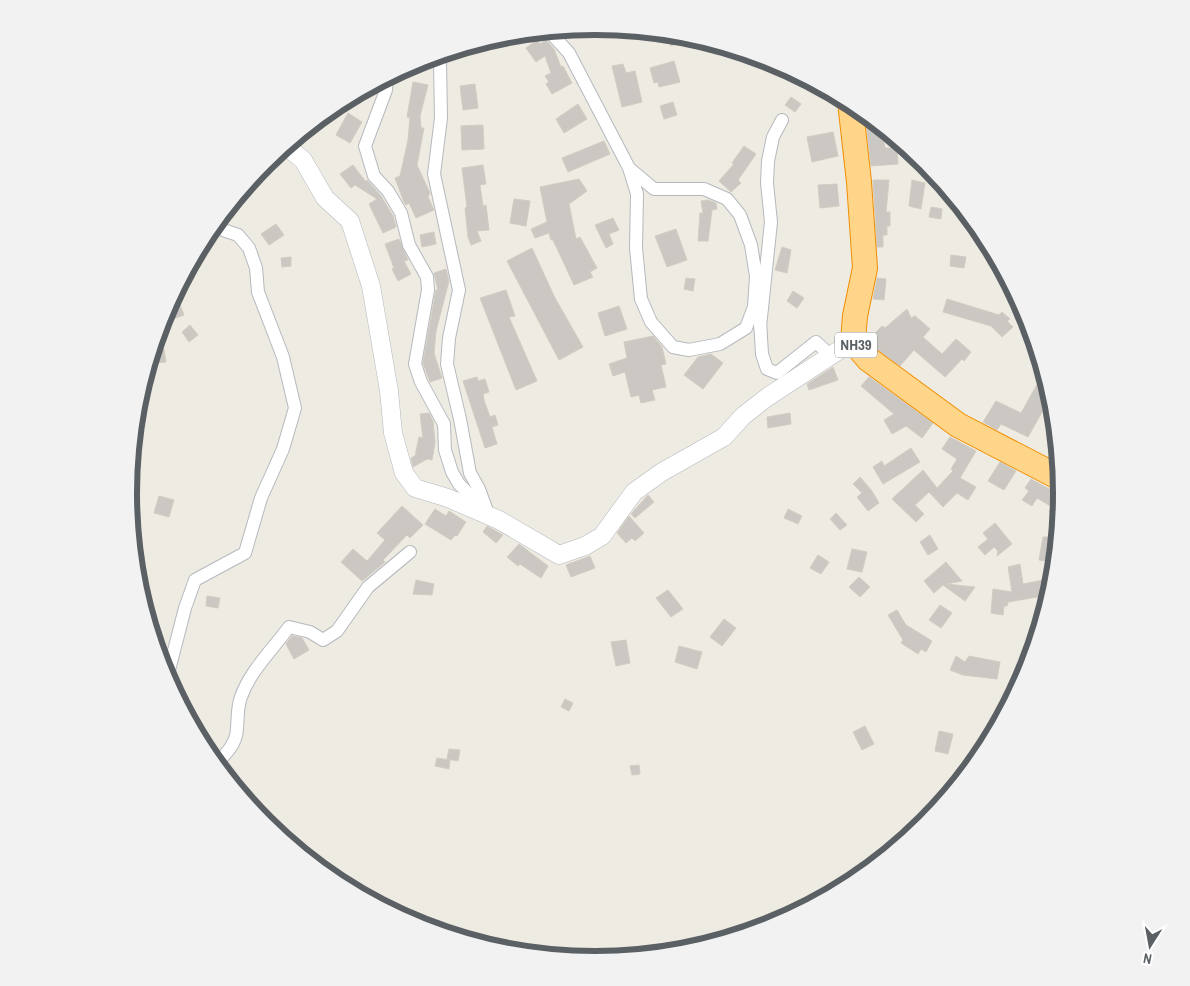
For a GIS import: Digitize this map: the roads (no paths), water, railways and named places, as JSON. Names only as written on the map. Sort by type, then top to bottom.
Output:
[{"type":"highway","name":"NH39","points":[[851,114],[859,182],[865,268],[855,316],[853,341],[868,359],[958,424],[1052,474]]},
{"type":"street","points":[[554,37],[569,53],[629,168],[637,194],[636,248],[641,299],[651,322],[673,347],[689,350],[720,344],[746,328],[754,307],[756,276]]},
{"type":"street","points":[[440,62],[441,118],[434,174],[459,290],[449,338],[447,364],[470,473],[479,489],[489,515]]},
{"type":"street","points":[[386,85],[386,90],[365,146],[374,176],[388,191],[401,213],[409,245],[427,277],[428,290],[415,364],[421,382],[444,424],[445,450],[452,472],[459,484],[489,515]]},
{"type":"street","points":[[760,327],[771,222],[767,183],[768,161],[773,137],[782,120]]},
{"type":"street","points":[[291,151],[302,160],[325,198],[350,221],[371,286],[389,391],[393,433],[404,473],[416,488],[448,498],[489,515],[559,555],[585,546],[602,536],[634,492],[662,472],[724,437],[743,416],[766,398],[853,341]]},
{"type":"street","points":[[629,168],[654,189],[704,189],[727,199],[740,215],[751,245],[756,276],[762,354],[767,370],[777,373],[816,342],[831,356]]},
{"type":"street","points":[[171,664],[185,608],[195,580],[245,553],[261,498],[283,449],[295,408],[283,357],[258,292],[256,268],[249,248],[238,235],[221,229]]},
{"type":"street","points":[[222,758],[230,750],[238,730],[237,711],[241,696],[261,663],[289,627],[310,632],[324,640],[337,631],[368,587],[410,552]]}]
